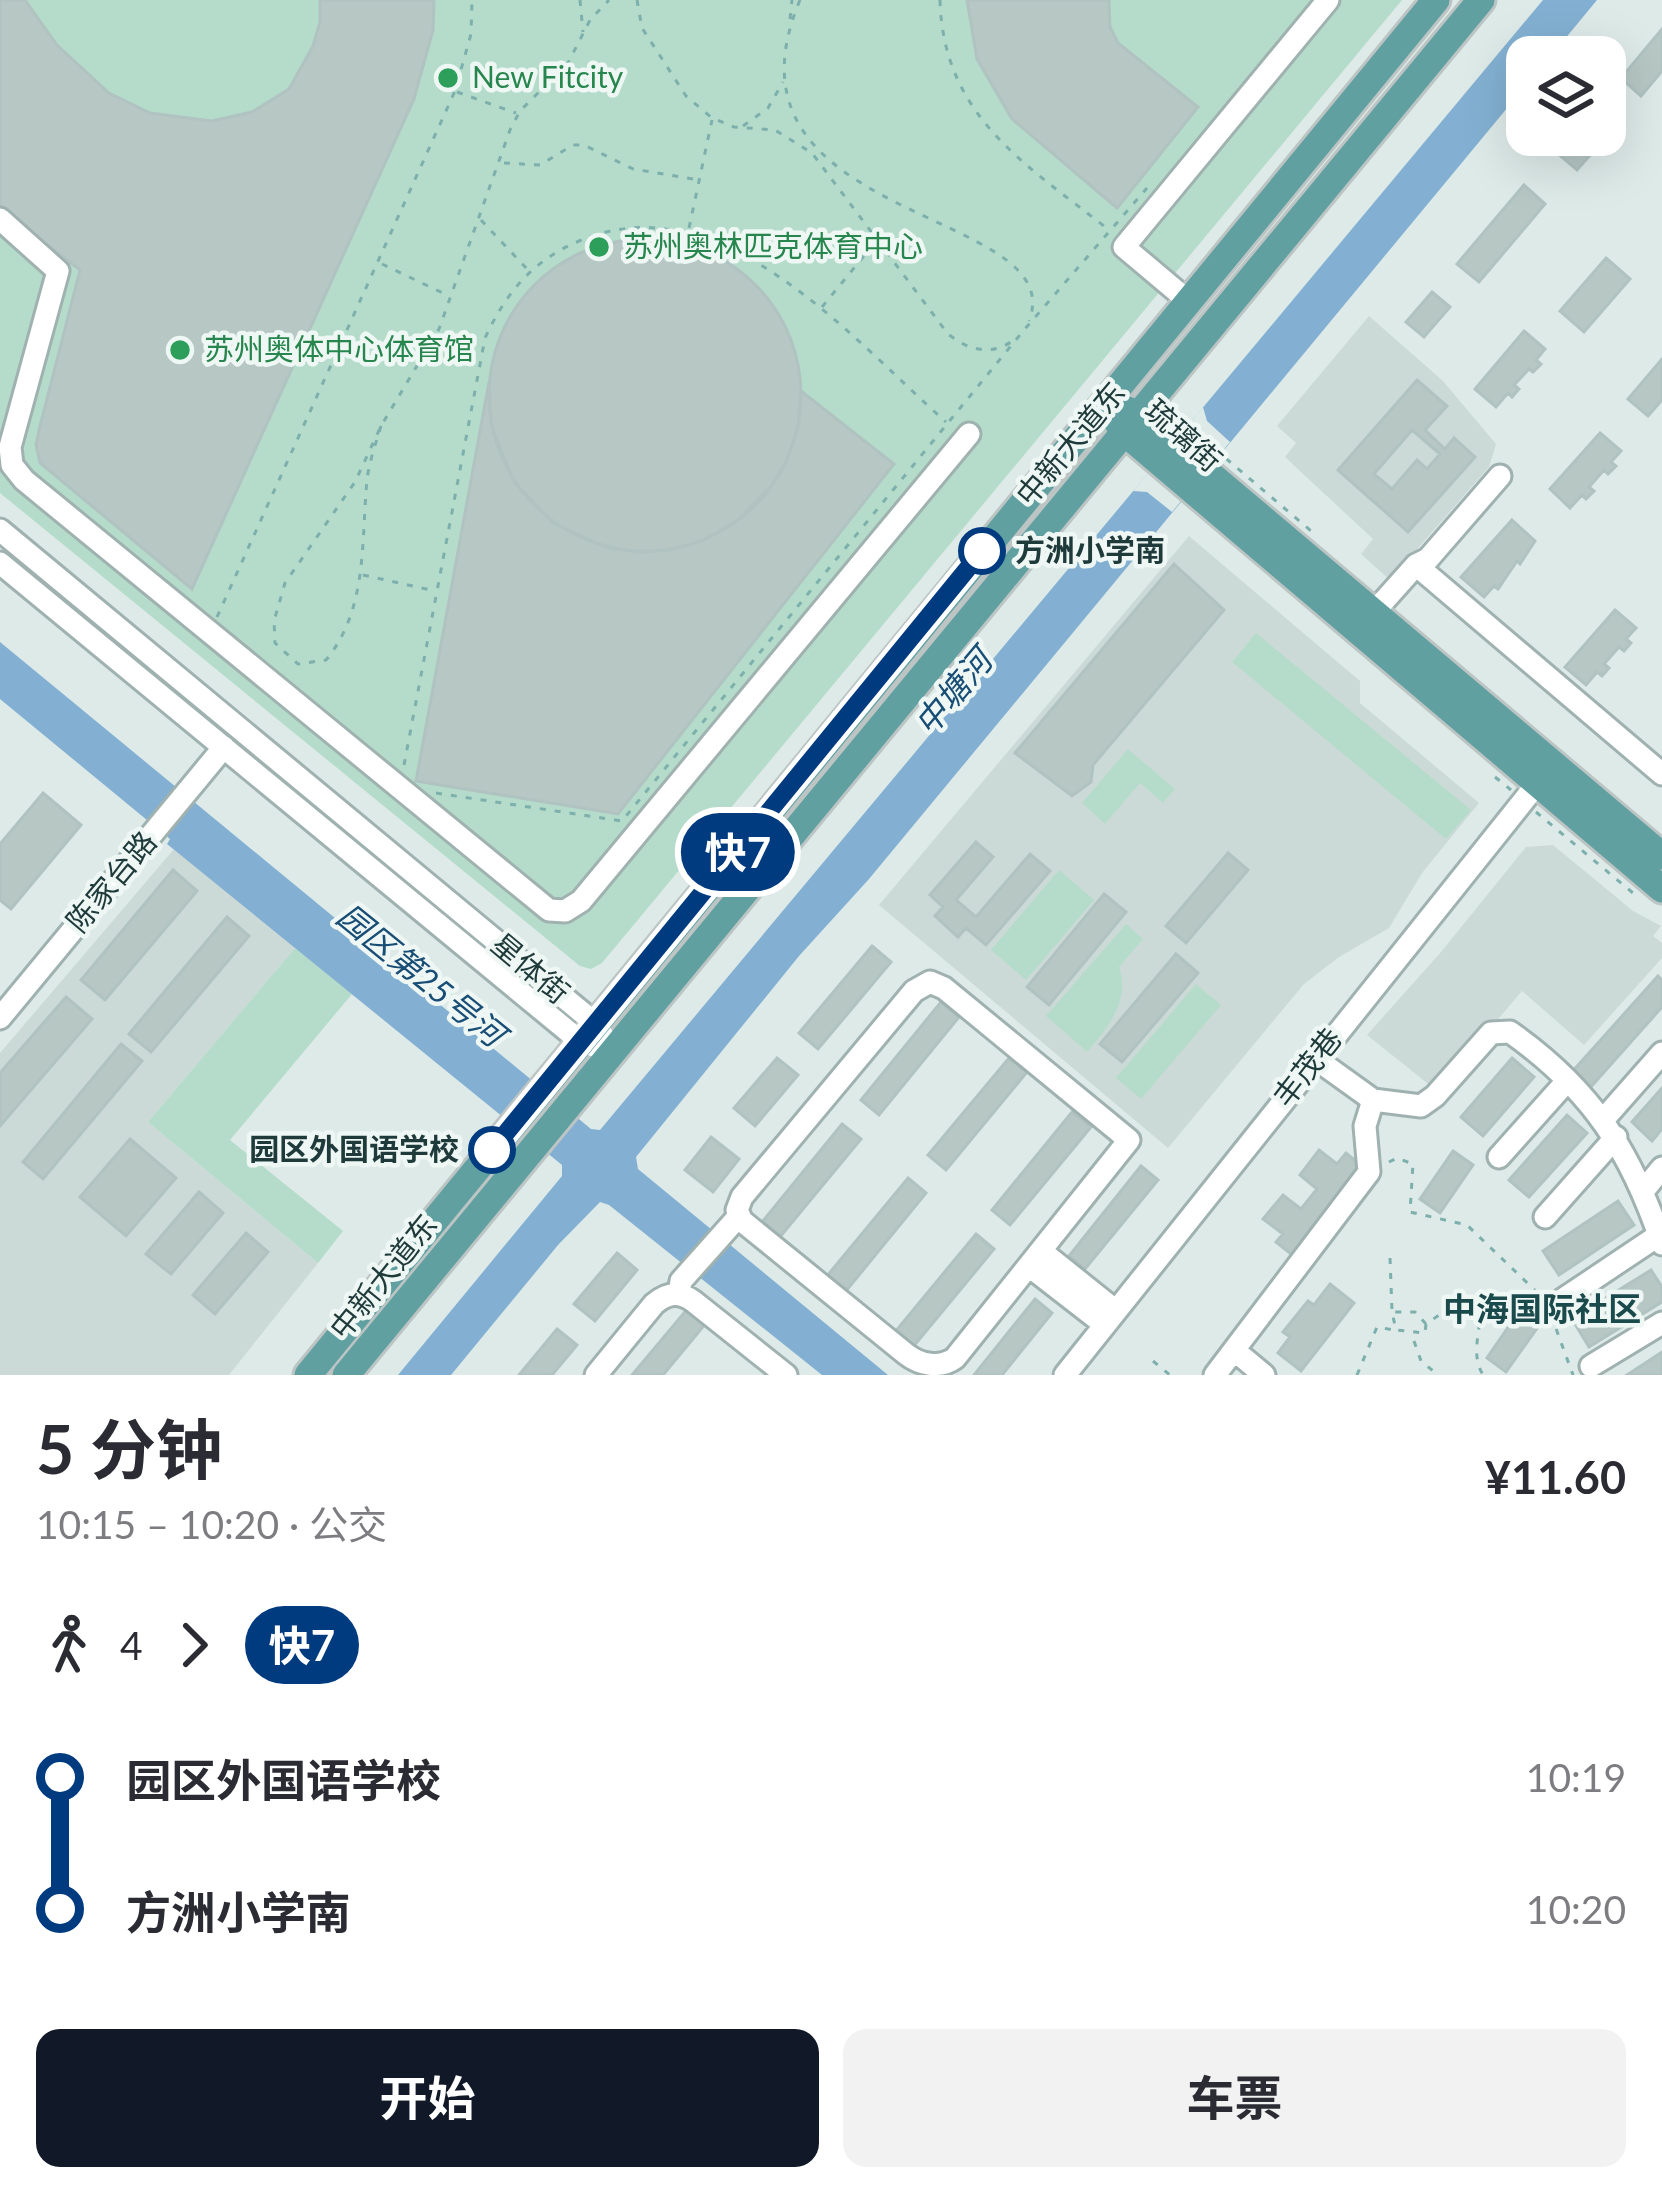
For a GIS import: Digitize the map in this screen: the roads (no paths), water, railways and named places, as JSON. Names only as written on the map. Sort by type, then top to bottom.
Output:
[{"type":"main road","name":"中新大道东","points":[[308,1375],[1436,0]]},
{"type":"main road","name":"中新大道东","points":[[346,1375],[1481,0]]},
{"type":"main road","name":"琉璃街","points":[[1104,401],[1131,423],[1173,443],[1379,616],[1662,889]]},
{"type":"main road","name":"琉璃街","points":[[1206,471],[1546,773],[1662,856]]},
{"type":"street","points":[[1187,300],[1124,247],[1328,0]]},
{"type":"street","points":[[0,219],[58,271],[5,448],[24,481],[522,891],[556,911],[581,901],[969,434]]},
{"type":"street","points":[[1379,616],[1500,476]]},
{"type":"street","name":"星体街","points":[[0,530],[612,1052]]},
{"type":"street","name":"星体街","points":[[0,563],[224,747],[589,1033]]},
{"type":"street","points":[[1423,565],[1662,774]]},
{"type":"street","name":"陈家台路","points":[[0,1018],[224,747]]},
{"type":"street","name":"丰茂巷","points":[[1065,1375],[1546,773]]},
{"type":"street","points":[[596,1375],[653,1304],[683,1283],[730,1224],[742,1196],[914,991],[930,982],[944,988],[1129,1139],[948,1364],[913,1359],[730,1224]]},
{"type":"street","points":[[1312,1064],[1374,1105],[1412,1107],[1428,1102],[1483,1040],[1497,1031],[1516,1036],[1567,1081],[1610,1129],[1644,1190],[1660,1239],[1562,1300]]},
{"type":"street","points":[[1545,1217],[1662,1053]]},
{"type":"street","points":[[1498,1157],[1567,1081]]},
{"type":"street","points":[[1215,1375],[1369,1172],[1374,1105]]},
{"type":"street","points":[[1644,1190],[1662,1168]]},
{"type":"street","points":[[1035,1258],[1110,1318]]},
{"type":"street","points":[[683,1283],[693,1300],[785,1375]]},
{"type":"street","points":[[1582,1370],[1662,1324]]},
{"type":"street","points":[[1234,1350],[1264,1375]]},
{"type":"water","points":[[1543,0],[1597,0],[1567,36],[1513,36]]},
{"type":"water","points":[[1506,44],[1506,109],[636,1157],[638,1169],[888,1375],[822,1375],[600,1202],[558,1245],[451,1375],[398,1375],[562,1176],[562,1165],[167,844],[170,839],[0,699],[0,642],[591,1129],[600,1130]]},
{"type":"place","name":"New Fitcity","points":[[448,78]]},
{"type":"place","name":"苏州奥林匹克体育中心","points":[[599,247]]},
{"type":"place","name":"苏州奥体中心体育馆","points":[[180,350]]},
{"type":"place","name":"方洲小学南","points":[[982,551]]},
{"type":"place","name":"园区外国语学校","points":[[492,1150]]},
{"type":"district","name":"中海国际社区","points":[[1542,1309]]},
{"type":"water label","name":"中塘河","points":[[953,692]]},
{"type":"water label","name":"园区第25号河","points":[[421,975]]}]
